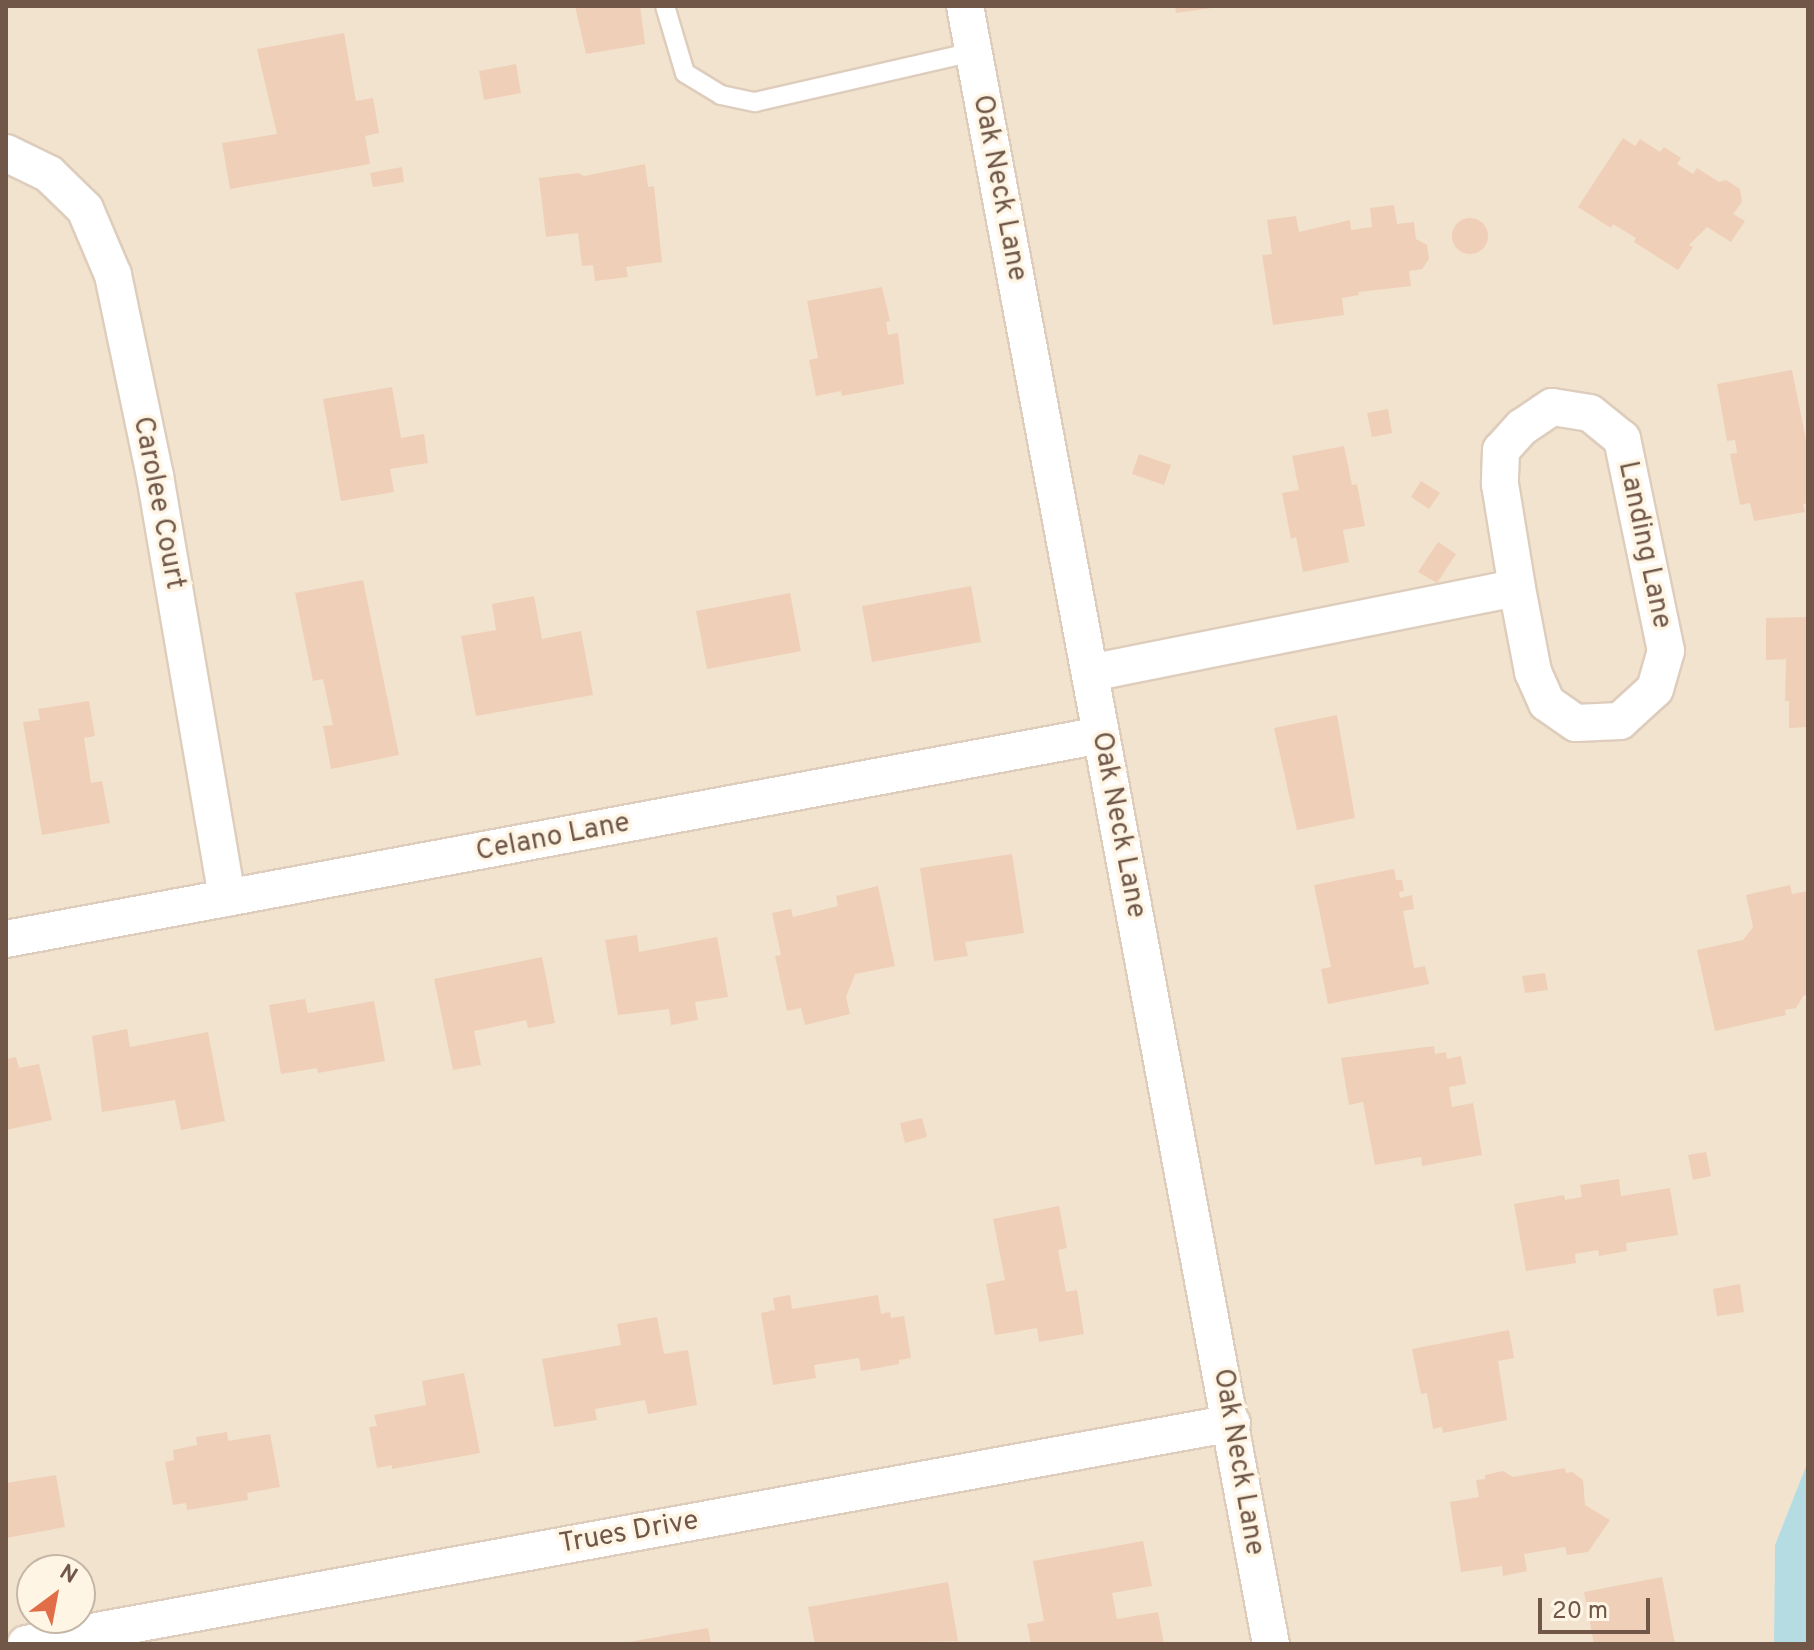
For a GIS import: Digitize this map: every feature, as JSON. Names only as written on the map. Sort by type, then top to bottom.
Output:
[{"type":"street","name":"Oak Neck Lane","points":[[965,6],[1271,1644]]},
{"type":"street","name":"Carolee Court","points":[[6,153],[49,174],[85,209],[113,275],[155,476],[227,898]]},
{"type":"street","name":"Landing Lane","points":[[1552,407],[1590,413],[1622,439],[1666,651],[1655,689],[1620,721],[1576,723],[1547,703],[1533,672],[1517,588],[1500,484],[1501,450],[1522,427],[1552,407]]},
{"type":"street","points":[[1090,673],[1517,588]]},
{"type":"street","name":"Celano Lane","points":[[6,939],[1101,735]]},
{"type":"street","name":"Trues Drive","points":[[26,1644],[1232,1423]]},
{"type":"lane","points":[[665,6],[685,73],[721,95],[755,102],[974,52]]},
{"type":"shaded area","points":[[6,6],[1808,6],[1808,1461],[1775,1545],[1774,1644],[6,1644]]},
{"type":"water","points":[[1808,1461],[1808,1644],[1774,1644],[1775,1545]]},
{"type":"building","points":[[575,6],[640,6],[645,44],[586,54]]},
{"type":"building","points":[[1175,6],[1212,6],[1212,8],[1176,13]]},
{"type":"building","points":[[344,33],[356,101],[373,98],[379,133],[365,136],[370,164],[230,189],[222,143],[277,134],[257,49]]},
{"type":"building","points":[[516,64],[521,93],[484,100],[479,71]]},
{"type":"building","points":[[1623,138],[1635,146],[1640,139],[1660,152],[1664,147],[1681,158],[1677,164],[1693,174],[1697,168],[1719,182],[1726,180],[1740,189],[1742,202],[1733,214],[1745,221],[1731,242],[1707,227],[1689,245],[1693,247],[1678,270],[1634,242],[1636,238],[1613,224],[1611,228],[1578,207]]},
{"type":"building","points":[[645,164],[648,187],[654,186],[662,262],[626,267],[628,277],[595,281],[593,265],[582,266],[578,233],[546,237],[539,178],[579,173],[584,176]]},
{"type":"building","points":[[402,167],[404,182],[373,187],[370,173]]},
{"type":"building","points":[[1394,205],[1397,224],[1414,222],[1416,239],[1427,245],[1429,259],[1422,269],[1409,271],[1411,286],[1358,292],[1359,295],[1342,298],[1344,315],[1273,325],[1262,255],[1272,254],[1267,220],[1296,216],[1299,232],[1350,220],[1351,230],[1372,227],[1370,208]]},
{"type":"building","points":[[1470,218],[1483,223],[1488,236],[1483,249],[1470,254],[1457,249],[1452,236],[1457,223]]},
{"type":"building","points":[[882,287],[890,321],[886,322],[888,335],[898,333],[904,384],[842,396],[841,391],[816,396],[809,360],[818,358],[807,301]]},
{"type":"building","points":[[1792,370],[1808,450],[1808,503],[1803,504],[1805,512],[1754,521],[1750,503],[1740,505],[1730,454],[1737,453],[1735,440],[1727,441],[1717,384]]},
{"type":"building","points":[[392,387],[401,438],[424,434],[428,463],[390,469],[394,492],[341,501],[323,399]]},
{"type":"building","points":[[1388,409],[1392,433],[1372,437],[1367,413]]},
{"type":"building","points":[[1344,446],[1352,485],[1357,484],[1365,526],[1343,530],[1349,562],[1303,572],[1296,537],[1291,539],[1282,493],[1299,490],[1292,456]]},
{"type":"building","points":[[1139,454],[1171,465],[1164,485],[1132,474]]},
{"type":"building","points":[[1421,481],[1440,493],[1429,509],[1411,497]]},
{"type":"building","points":[[1438,542],[1456,554],[1437,583],[1418,572]]},
{"type":"building","points":[[363,580],[399,755],[331,769],[323,726],[333,725],[323,679],[313,681],[295,593]]},
{"type":"building","points":[[971,586],[981,642],[872,662],[862,606]]},
{"type":"building","points":[[790,593],[801,651],[707,669],[696,611]]},
{"type":"building","points":[[534,596],[542,639],[581,631],[593,695],[476,716],[461,636],[496,630],[492,604]]},
{"type":"building","points":[[1808,617],[1808,727],[1789,728],[1789,701],[1785,701],[1786,659],[1766,660],[1766,618]]},
{"type":"building","points":[[89,701],[95,736],[84,738],[91,783],[102,781],[110,823],[42,835],[23,722],[40,720],[38,709]]},
{"type":"building","points":[[1337,715],[1355,818],[1297,830],[1274,728]]},
{"type":"building","points":[[1012,854],[1024,933],[965,942],[968,956],[934,961],[920,868]]},
{"type":"building","points":[[1394,869],[1396,880],[1402,880],[1404,891],[1399,892],[1400,898],[1412,895],[1414,909],[1403,911],[1414,968],[1425,966],[1429,984],[1328,1004],[1321,969],[1331,967],[1314,885]]},
{"type":"building","points":[[1790,885],[1792,894],[1808,891],[1808,997],[1804,995],[1796,1008],[1785,1010],[1786,1015],[1715,1031],[1697,950],[1743,940],[1753,927],[1746,895]]},
{"type":"building","points":[[878,886],[895,966],[855,974],[846,997],[850,1014],[805,1025],[801,1008],[787,1011],[775,956],[781,955],[772,913],[791,909],[793,917],[838,906],[836,896]]},
{"type":"building","points":[[637,935],[639,952],[717,937],[728,997],[695,1002],[698,1020],[671,1025],[669,1009],[618,1015],[605,940]]},
{"type":"building","points":[[542,957],[555,1023],[528,1028],[526,1020],[474,1031],[481,1065],[453,1070],[434,979]]},
{"type":"building","points":[[1545,973],[1548,990],[1525,993],[1522,976]]},
{"type":"building","points":[[305,999],[308,1013],[374,1001],[385,1061],[318,1073],[317,1068],[281,1074],[269,1005]]},
{"type":"building","points":[[127,1029],[130,1047],[208,1032],[225,1121],[181,1130],[175,1100],[102,1112],[92,1036]]},
{"type":"building","points":[[1434,1046],[1435,1054],[1446,1052],[1447,1059],[1461,1056],[1466,1084],[1449,1087],[1452,1107],[1473,1103],[1482,1155],[1422,1166],[1421,1157],[1375,1165],[1363,1102],[1349,1105],[1341,1058]]},
{"type":"building","points":[[16,1057],[19,1068],[39,1064],[52,1120],[6,1130],[6,1059]]},
{"type":"building","points":[[922,1118],[927,1137],[905,1143],[900,1123]]},
{"type":"building","points":[[1706,1152],[1711,1176],[1693,1180],[1688,1155]]},
{"type":"building","points":[[1619,1179],[1621,1196],[1670,1188],[1678,1235],[1626,1243],[1627,1251],[1599,1256],[1598,1250],[1575,1254],[1576,1263],[1526,1271],[1514,1204],[1564,1195],[1565,1200],[1582,1197],[1580,1185]]},
{"type":"building","points":[[1059,1206],[1067,1248],[1058,1250],[1066,1292],[1077,1290],[1084,1334],[1039,1342],[1037,1328],[995,1335],[986,1284],[1005,1280],[993,1219]]},
{"type":"building","points":[[1740,1284],[1744,1312],[1717,1316],[1713,1289]]},
{"type":"building","points":[[790,1295],[792,1309],[878,1295],[881,1314],[890,1312],[891,1318],[904,1316],[911,1358],[899,1360],[899,1364],[861,1371],[859,1358],[814,1365],[816,1378],[773,1385],[761,1313],[775,1310],[773,1298]]},
{"type":"building","points":[[657,1317],[664,1354],[688,1350],[697,1405],[648,1414],[645,1400],[595,1409],[597,1420],[554,1427],[542,1359],[621,1345],[617,1324]]},
{"type":"building","points":[[1509,1330],[1514,1358],[1498,1361],[1507,1420],[1443,1433],[1442,1427],[1433,1429],[1427,1393],[1421,1394],[1412,1349]]},
{"type":"building","points":[[464,1373],[480,1453],[392,1469],[392,1465],[377,1468],[369,1427],[377,1426],[374,1415],[426,1405],[422,1381]]},
{"type":"building","points":[[227,1432],[228,1441],[270,1434],[280,1487],[247,1493],[248,1500],[187,1510],[186,1503],[173,1505],[165,1462],[174,1460],[173,1450],[197,1445],[196,1437]]},
{"type":"building","points":[[1565,1468],[1566,1473],[1572,1472],[1583,1480],[1585,1505],[1610,1520],[1588,1552],[1567,1555],[1565,1547],[1524,1554],[1527,1571],[1503,1576],[1502,1566],[1461,1572],[1450,1502],[1479,1497],[1476,1480],[1485,1479],[1485,1475],[1503,1471],[1513,1477]]},
{"type":"building","points":[[56,1475],[65,1527],[6,1538],[6,1483]]},
{"type":"building","points":[[1143,1541],[1152,1586],[1112,1593],[1117,1619],[1158,1612],[1164,1644],[1031,1644],[1027,1624],[1044,1621],[1033,1561]]},
{"type":"building","points":[[1662,1577],[1675,1644],[1594,1644],[1584,1592]]},
{"type":"building","points":[[948,1582],[958,1641],[815,1644],[808,1607]]},
{"type":"building","points":[[708,1628],[711,1644],[629,1644],[629,1642]]}]
